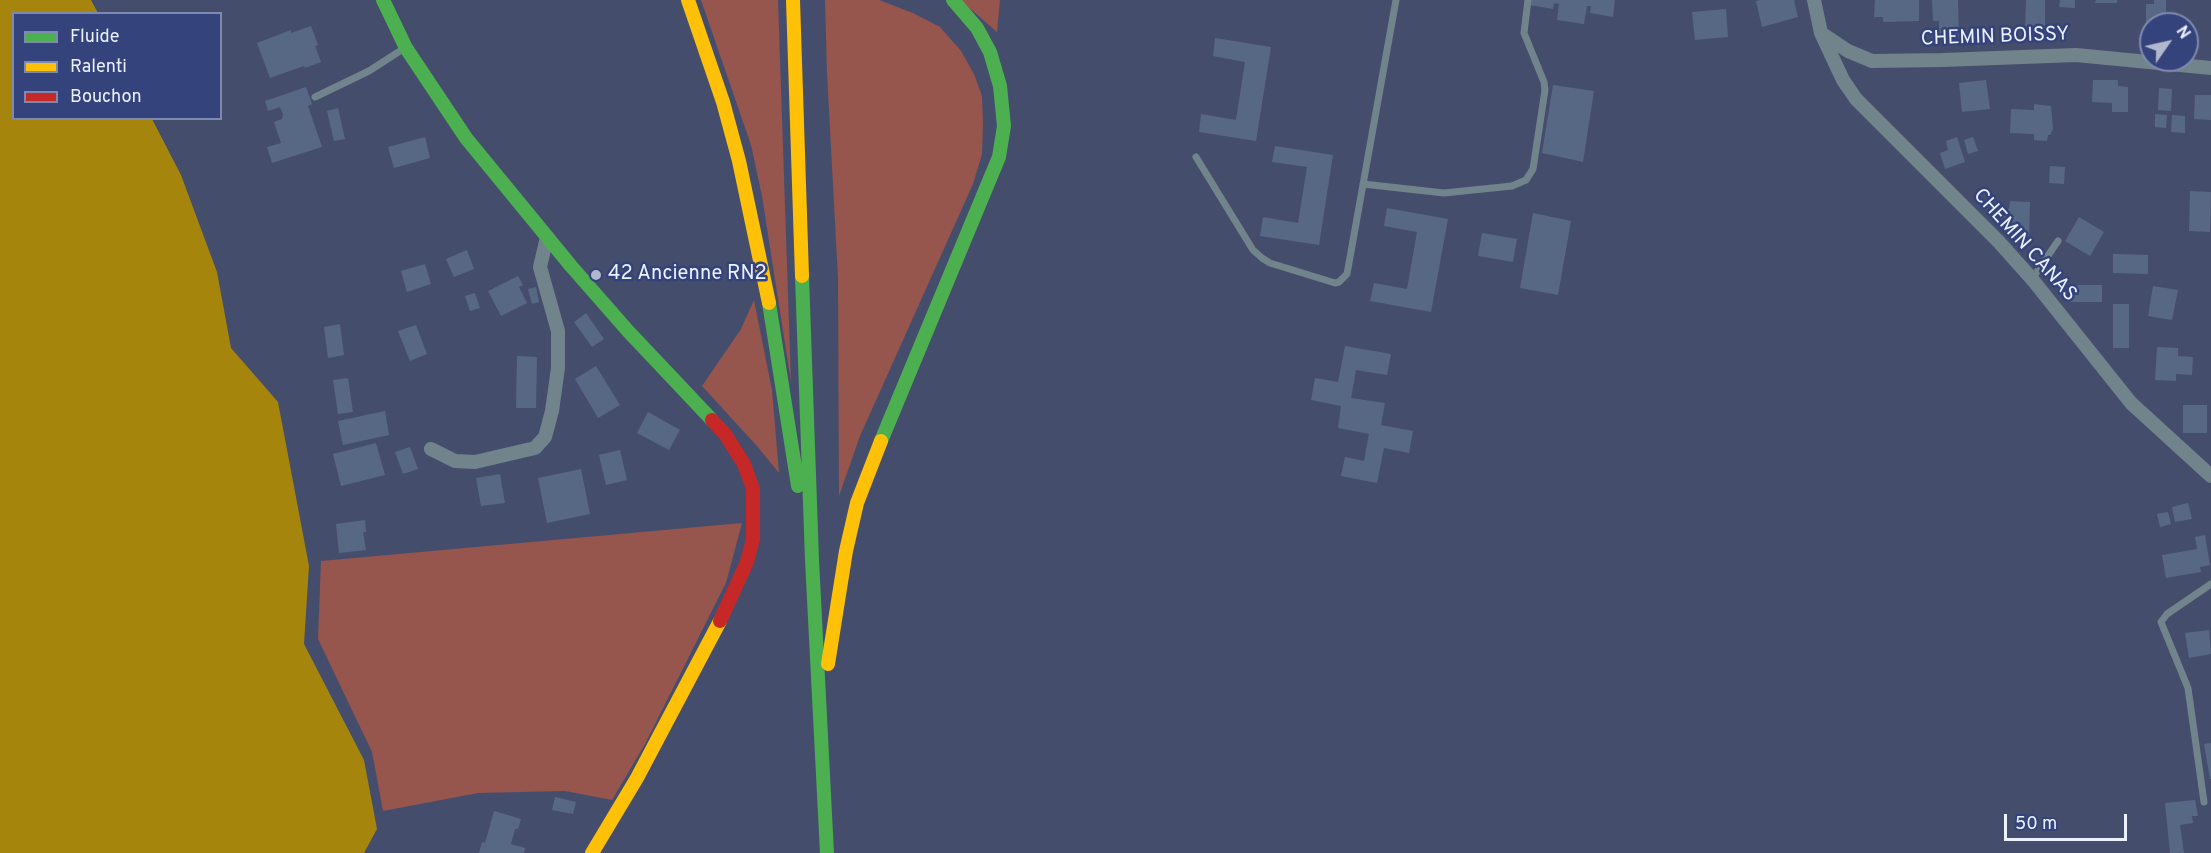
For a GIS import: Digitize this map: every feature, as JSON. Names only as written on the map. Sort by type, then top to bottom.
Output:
[{"type":"main road","points":[[383,0],[406,48],[466,138],[628,332],[725,434],[744,464],[753,489],[753,539],[747,562],[723,616],[637,778],[592,853]]},
{"type":"main road","points":[[688,0],[723,102],[765,276],[780,362],[790,440],[812,560]]},
{"type":"main road","points":[[793,0],[812,560],[827,853]]},
{"type":"main road","points":[[821,710],[842,570],[857,503],[999,157],[1004,126],[1000,86],[990,52],[977,28],[953,0]]},
{"type":"street","points":[[1814,0],[1821,33]]},
{"type":"street","name":"CHEMIN BOISSY","points":[[1821,33],[1848,51],[1872,61],[2076,55],[2211,68]]},
{"type":"street","name":"CHEMIN CANAS","points":[[1821,33],[1843,80],[1856,99],[1999,242],[2032,279],[2131,403],[2211,476]]},
{"type":"street","points":[[431,449],[455,461],[475,462],[535,448],[545,437],[552,411],[558,368],[558,331],[540,267],[547,237]]},
{"type":"lane","points":[[1196,157],[1253,250],[1262,258],[1270,263],[1335,283],[1340,282],[1347,273],[1396,0]]},
{"type":"lane","points":[[1363,184],[1444,193],[1512,186],[1526,180],[1533,169],[1545,90],[1544,82],[1524,33],[1528,0]]},
{"type":"lane","points":[[315,97],[369,71],[406,48]]},
{"type":"lane","points":[[2032,279],[2058,242]]},
{"type":"lane","points":[[2204,802],[2188,688],[2161,622],[2167,614],[2211,584]]},
{"type":"shaded area","points":[[0,0],[91,0],[97,12],[12,12],[12,120],[153,120],[181,175],[217,272],[231,348],[278,402],[309,566],[304,644],[364,760],[377,829],[364,853],[0,853]]},
{"type":"shaded area","points":[[701,0],[778,0],[791,382],[762,196],[751,145]]},
{"type":"shaded area","points":[[825,0],[879,0],[913,13],[940,27],[961,51],[974,74],[982,96],[983,124],[982,154],[973,184],[860,436],[839,496],[838,278]]},
{"type":"shaded area","points":[[961,0],[1000,0],[997,32],[967,6]]},
{"type":"shaded area","points":[[754,300],[772,390],[779,473],[702,386],[741,329]]},
{"type":"shaded area","points":[[742,523],[726,583],[645,744],[612,800],[565,791],[478,793],[383,811],[372,752],[318,639],[321,561]]},
{"type":"building","points":[[1529,0],[1615,0],[1613,17],[1590,13],[1591,6],[1587,6],[1584,24],[1557,20],[1559,4],[1554,3],[1553,9],[1529,5]]},
{"type":"building","points":[[1794,0],[1798,17],[1762,27],[1756,1]]},
{"type":"building","points":[[1875,0],[1919,0],[1919,21],[1883,22],[1883,17],[1874,17]]},
{"type":"building","points":[[1932,0],[1958,0],[1959,37],[1939,38],[1939,21],[1933,21]]},
{"type":"building","points":[[2026,0],[2045,0],[2045,30],[2025,30]]},
{"type":"building","points":[[2060,0],[2075,0],[2075,8],[2059,7]]},
{"type":"building","points":[[2096,0],[2117,0],[2117,3],[2095,3]]},
{"type":"building","points":[[2154,0],[2166,0],[2166,12],[2146,12],[2146,4],[2154,4]]},
{"type":"building","points":[[1726,9],[1728,37],[1695,40],[1692,12]]},
{"type":"building","points":[[311,26],[321,62],[270,78],[257,43],[291,30],[291,33]]},
{"type":"building","points":[[1215,38],[1271,47],[1256,141],[1199,132],[1201,114],[1236,120],[1245,62],[1213,56]]},
{"type":"building","points":[[1986,80],[1990,109],[1962,112],[1959,83]]},
{"type":"building","points":[[2093,80],[2118,80],[2118,86],[2128,87],[2128,112],[2112,112],[2112,103],[2092,102]]},
{"type":"building","points":[[1553,85],[1594,91],[1583,162],[1542,153]]},
{"type":"building","points":[[306,87],[312,104],[308,106],[322,147],[272,163],[267,147],[281,143],[274,122],[282,119],[283,114],[280,107],[268,111],[265,101]]},
{"type":"building","points":[[2159,88],[2172,89],[2171,111],[2158,110]]},
{"type":"building","points":[[2195,95],[2211,95],[2211,120],[2194,119]]},
{"type":"building","points":[[2034,104],[2051,106],[2053,129],[2047,141],[2034,140],[2034,134],[2010,133],[2011,109],[2034,110]]},
{"type":"building","points":[[338,108],[345,139],[334,141],[327,111]]},
{"type":"building","points":[[2155,114],[2167,115],[2166,128],[2155,127]]},
{"type":"building","points":[[2172,115],[2185,116],[2185,133],[2171,132]]},
{"type":"building","points":[[425,137],[430,158],[394,168],[388,147]]},
{"type":"building","points":[[1957,137],[1965,162],[1945,169],[1940,153],[1948,150],[1946,141]]},
{"type":"building","points":[[1973,137],[1978,151],[1968,154],[1964,140]]},
{"type":"building","points":[[1275,146],[1333,155],[1319,245],[1260,236],[1263,217],[1298,223],[1307,167],[1272,162]]},
{"type":"building","points":[[2050,166],[2065,167],[2064,184],[2049,183]]},
{"type":"building","points":[[2190,191],[2211,192],[2210,232],[2189,231]]},
{"type":"building","points":[[2010,201],[2030,202],[2029,236],[2009,235],[2009,228],[2003,227],[2004,209],[2009,209]]},
{"type":"building","points":[[1387,208],[1448,219],[1431,312],[1370,301],[1374,283],[1407,289],[1417,232],[1384,226]]},
{"type":"building","points":[[1533,213],[1571,221],[1558,295],[1520,288]]},
{"type":"building","points":[[2079,217],[2104,232],[2090,256],[2065,241]]},
{"type":"building","points":[[1482,233],[1517,239],[1513,262],[1478,256]]},
{"type":"building","points":[[467,250],[474,269],[454,277],[446,259]]},
{"type":"building","points":[[2113,254],[2148,255],[2148,274],[2113,273]]},
{"type":"building","points":[[425,264],[431,284],[407,292],[401,271]]},
{"type":"building","points":[[518,276],[523,285],[519,287],[527,303],[501,316],[488,291]]},
{"type":"building","points":[[2068,285],[2102,285],[2102,302],[2068,302]]},
{"type":"building","points":[[2153,286],[2178,290],[2172,320],[2148,316]]},
{"type":"building","points":[[536,287],[539,302],[532,304],[528,289]]},
{"type":"building","points":[[475,293],[480,308],[470,311],[465,296]]},
{"type":"building","points":[[2113,304],[2129,304],[2129,348],[2113,348]]},
{"type":"building","points":[[586,313],[604,339],[592,347],[574,322]]},
{"type":"building","points":[[340,324],[344,355],[328,358],[324,327]]},
{"type":"building","points":[[416,325],[427,354],[410,361],[398,331]]},
{"type":"building","points":[[1345,346],[1391,354],[1387,375],[1356,370],[1351,398],[1385,403],[1381,425],[1413,431],[1409,453],[1384,448],[1377,483],[1341,476],[1345,457],[1364,461],[1369,434],[1338,428],[1341,406],[1311,400],[1315,378],[1338,382]]},
{"type":"building","points":[[2157,347],[2178,348],[2178,356],[2193,357],[2192,375],[2176,374],[2176,381],[2155,380]]},
{"type":"building","points":[[517,356],[537,357],[536,408],[516,408]]},
{"type":"building","points":[[596,366],[620,405],[598,418],[575,379]]},
{"type":"building","points":[[348,378],[353,412],[338,414],[333,380]]},
{"type":"building","points":[[2183,405],[2207,405],[2207,433],[2183,433]]},
{"type":"building","points":[[385,411],[389,435],[343,445],[338,421]]},
{"type":"building","points":[[648,412],[680,430],[669,450],[637,433]]},
{"type":"building","points":[[376,443],[385,475],[341,486],[333,454]]},
{"type":"building","points":[[410,447],[418,469],[403,474],[395,452]]},
{"type":"building","points":[[620,450],[627,480],[606,485],[599,455]]},
{"type":"building","points":[[581,469],[590,514],[547,523],[538,478]]},
{"type":"building","points":[[500,474],[505,503],[481,506],[476,478]]},
{"type":"building","points":[[2188,503],[2192,519],[2175,522],[2172,507]]},
{"type":"building","points":[[2168,512],[2171,524],[2160,527],[2157,514]]},
{"type":"building","points":[[365,520],[366,532],[363,532],[366,550],[339,553],[336,524]]},
{"type":"building","points":[[2205,535],[2210,565],[2200,567],[2201,572],[2166,578],[2162,555],[2197,549],[2195,537]]},
{"type":"building","points":[[2209,630],[2211,654],[2189,658],[2185,633]]},
{"type":"building","points":[[2211,743],[2211,779],[2210,779],[2204,744]]},
{"type":"building","points":[[555,797],[576,802],[573,814],[552,810]]},
{"type":"building","points":[[2195,800],[2198,816],[2192,816],[2193,823],[2180,825],[2184,853],[2170,853],[2165,803]]},
{"type":"building","points":[[494,811],[521,819],[518,829],[515,829],[511,844],[525,848],[524,853],[479,853],[482,842],[485,843]]},
{"type":"traffic: fast","points":[[383,0],[406,48],[466,138],[571,266],[628,331],[712,420]]},
{"type":"traffic: fast","points":[[881,441],[999,157],[1004,126],[1000,86],[990,52],[977,28],[953,0]]},
{"type":"traffic: fast","points":[[802,276],[812,560],[827,853]]},
{"type":"traffic: fast","points":[[769,303],[798,486]]},
{"type":"traffic: slow","points":[[688,0],[723,102],[739,161],[769,303]]},
{"type":"traffic: slow","points":[[793,0],[802,276]]},
{"type":"traffic: slow","points":[[828,664],[846,551],[857,503],[881,441]]},
{"type":"traffic: slow","points":[[592,853],[637,778],[720,621]]},
{"type":"traffic: jam","points":[[712,420],[725,434],[744,464],[753,489],[753,539],[747,562],[720,621]]},
{"type":"place","name":"42 Ancienne RN2","points":[[596,275]]}]
